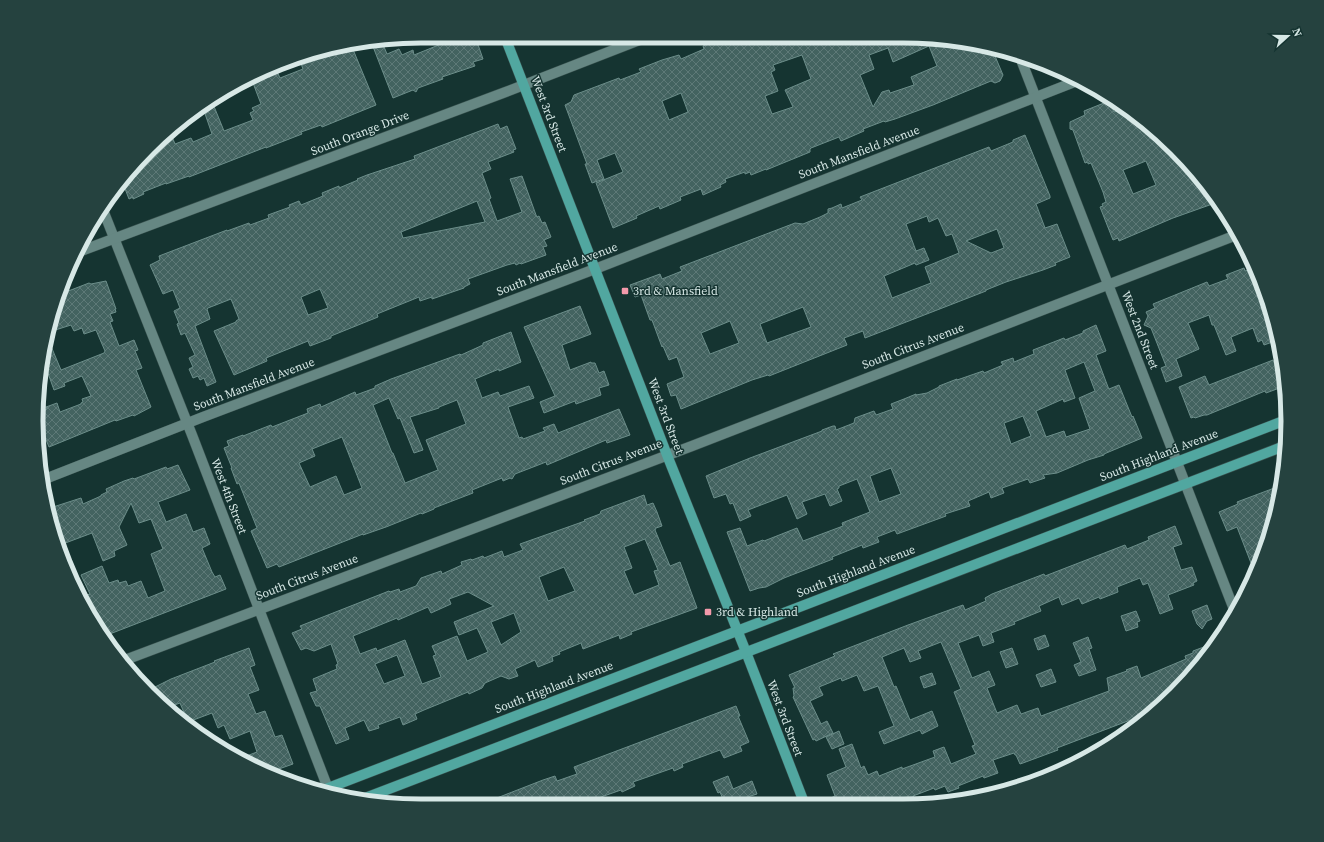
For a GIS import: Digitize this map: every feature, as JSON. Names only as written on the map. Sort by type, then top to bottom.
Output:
[{"type":"main road","name":"West 3rd Street","points":[[508,43],[667,455],[738,631],[803,799]]},
{"type":"main road","name":"South Highland Avenue","points":[[332,788],[1281,422]]},
{"type":"main road","points":[[371,796],[1280,448]]},
{"type":"street","name":"South Orange Drive","points":[[84,250],[524,85],[632,43]]},
{"type":"street","name":"West 2nd Street","points":[[1022,62],[1232,605]]},
{"type":"street","name":"South Mansfield Avenue","points":[[47,478],[595,269],[1072,83]]},
{"type":"street","name":"West 4th Street","points":[[105,215],[259,609],[326,787]]},
{"type":"street","name":"South Citrus Avenue","points":[[128,659],[667,455],[1232,236]]},
{"type":"building","points":[[444,43],[477,43],[483,59],[473,62],[475,66],[442,77],[443,79],[418,88],[416,92],[413,90],[393,98],[373,46],[383,45],[387,54],[399,49],[402,55],[413,50],[414,55]]},
{"type":"building","points":[[710,43],[903,43],[952,46],[992,54],[993,56],[995,56],[1003,75],[1000,81],[995,83],[991,81],[933,105],[895,119],[884,121],[863,129],[864,131],[841,141],[839,137],[811,148],[810,152],[766,170],[751,175],[750,172],[745,174],[745,172],[725,179],[726,182],[720,185],[721,187],[703,195],[701,189],[680,197],[681,200],[660,209],[659,206],[636,216],[637,218],[613,228],[596,183],[623,172],[615,153],[597,160],[604,179],[592,183],[585,164],[587,164],[565,105],[571,102],[574,95],[619,78],[620,80],[641,72],[639,69],[662,60],[679,55],[681,59],[704,49],[703,46]],"holes":[[[929,46],[937,66],[911,77],[914,85],[890,93],[889,90],[882,92],[873,107],[860,75],[874,69],[869,55],[888,48],[893,62]],[[802,55],[811,79],[785,90],[793,107],[772,114],[765,96],[778,91],[771,72],[775,70],[773,65]],[[681,93],[688,112],[669,120],[662,101]]]},
{"type":"building","points":[[353,49],[376,105],[322,127],[321,125],[301,132],[302,134],[189,177],[166,183],[143,192],[144,194],[133,199],[133,197],[129,199],[124,187],[154,154],[172,137],[175,144],[191,138],[193,142],[212,134],[204,112],[214,105],[224,131],[253,120],[250,113],[254,111],[252,108],[261,104],[253,83],[277,72],[280,78],[303,69],[301,63]]},
{"type":"building","points":[[1106,102],[1111,106],[1114,112],[1118,110],[1133,121],[1170,154],[1203,191],[1212,204],[1173,218],[1119,241],[1118,238],[1113,240],[1100,207],[1106,202],[1103,192],[1091,163],[1085,163],[1073,130],[1070,129],[1070,122],[1085,115],[1084,111]],"holes":[[[1146,161],[1156,185],[1133,194],[1123,170]]]},
{"type":"building","points":[[498,124],[500,129],[507,126],[516,149],[513,150],[514,152],[488,162],[491,169],[482,173],[491,198],[489,199],[497,221],[522,212],[510,179],[522,176],[536,215],[537,217],[539,216],[542,223],[545,222],[551,237],[544,240],[547,246],[543,247],[546,255],[521,264],[516,265],[515,263],[507,265],[468,279],[470,284],[464,288],[432,299],[432,297],[420,301],[419,297],[377,314],[378,317],[331,336],[331,338],[310,346],[308,341],[266,358],[267,361],[234,375],[214,331],[236,322],[239,319],[231,299],[208,308],[210,319],[195,326],[216,382],[207,386],[204,378],[200,380],[198,376],[193,378],[189,369],[193,367],[189,358],[195,355],[185,333],[181,335],[177,324],[179,323],[174,311],[180,308],[173,290],[163,294],[150,265],[160,260],[159,256],[227,230],[249,223],[250,225],[269,218],[268,215],[290,207],[289,205],[299,201],[301,205],[323,196],[322,193],[339,186],[339,188],[367,175],[415,159],[414,156]],"holes":[[[477,201],[485,222],[403,238],[401,232]],[[320,289],[328,308],[308,315],[301,297]]]},
{"type":"building","points":[[1025,135],[1050,196],[1050,198],[1036,204],[1045,228],[1057,224],[1070,257],[1055,263],[1056,265],[1006,282],[865,338],[863,331],[844,338],[847,345],[769,376],[768,375],[752,380],[681,409],[676,395],[671,396],[667,384],[684,377],[677,357],[669,360],[663,346],[662,347],[652,320],[650,320],[641,295],[635,297],[630,285],[660,274],[662,279],[682,271],[680,267],[795,223],[803,224],[828,213],[828,209],[841,204],[842,208],[862,200],[860,197],[989,147],[991,151],[1013,142],[1013,140]],"holes":[[[927,216],[929,222],[938,218],[946,236],[952,234],[959,253],[925,267],[931,283],[892,298],[884,276],[915,263],[916,265],[929,260],[924,248],[916,251],[906,224]],[[997,229],[1004,248],[991,253],[966,241]],[[803,307],[811,327],[767,343],[760,324]],[[730,321],[739,343],[710,354],[701,333]]]},
{"type":"building","points":[[1244,268],[1245,271],[1249,270],[1261,299],[1273,342],[1264,345],[1262,340],[1258,342],[1253,328],[1231,337],[1236,351],[1226,355],[1209,315],[1188,323],[1199,349],[1176,359],[1182,376],[1166,382],[1161,368],[1166,366],[1151,328],[1144,325],[1148,316],[1146,312],[1155,308],[1153,304],[1207,282],[1209,286],[1228,279],[1226,275]]},
{"type":"building","points":[[106,281],[116,309],[116,312],[110,314],[113,321],[110,322],[119,346],[134,340],[138,350],[135,351],[142,368],[136,370],[151,407],[134,416],[115,420],[49,447],[43,433],[43,411],[47,409],[46,407],[57,403],[60,412],[81,404],[83,402],[82,399],[91,396],[82,376],[64,383],[65,386],[54,390],[46,369],[51,345],[61,370],[104,353],[105,351],[96,330],[84,334],[82,328],[74,331],[71,325],[54,330],[66,292],[89,283],[91,284]]},
{"type":"building","points":[[580,306],[591,334],[562,345],[570,370],[591,362],[595,363],[599,373],[604,371],[609,385],[599,388],[601,395],[576,404],[575,401],[544,413],[540,402],[555,396],[524,327]]},
{"type":"building","points":[[1096,325],[1106,351],[1096,355],[1108,387],[1109,389],[1119,385],[1142,438],[1104,455],[1057,473],[1043,475],[1045,478],[1030,483],[1028,479],[1002,488],[1004,493],[991,498],[989,492],[968,501],[970,506],[945,514],[946,516],[897,534],[895,530],[877,537],[879,542],[863,548],[862,545],[832,557],[833,559],[784,578],[766,587],[750,591],[727,532],[740,528],[747,546],[797,528],[803,541],[843,526],[842,523],[870,512],[857,479],[839,486],[837,489],[842,501],[830,506],[825,494],[802,502],[807,514],[797,519],[787,495],[748,510],[751,516],[740,521],[733,503],[730,504],[726,494],[714,498],[706,476],[833,426],[835,426],[836,430],[854,423],[855,418],[874,411],[876,415],[893,409],[891,404],[916,394],[927,393],[939,386],[957,379],[983,371],[984,373],[1003,365],[1001,362],[1013,358],[1014,362],[1034,354],[1033,350],[1064,338],[1065,340],[1083,333],[1083,331]],"holes":[[[1084,362],[1095,391],[1079,398],[1090,429],[1066,437],[1064,431],[1046,437],[1036,411],[1063,399],[1064,402],[1075,398],[1065,370]],[[1023,416],[1031,436],[1011,444],[1004,423]],[[891,468],[901,494],[879,502],[870,476]]]},
{"type":"building","points":[[511,332],[521,362],[475,379],[482,398],[498,392],[500,396],[529,386],[534,398],[508,407],[519,438],[522,437],[523,439],[545,431],[543,428],[554,424],[558,433],[619,409],[630,435],[607,443],[606,440],[547,465],[546,462],[515,474],[512,479],[510,478],[503,481],[502,478],[472,490],[473,493],[422,514],[421,513],[386,527],[363,534],[279,567],[277,564],[267,568],[251,531],[257,528],[239,483],[237,484],[224,448],[229,446],[227,441],[271,425],[272,427],[308,413],[307,409],[320,404],[321,407],[355,392],[356,395],[375,388],[375,386],[391,379],[460,354],[461,355],[483,345],[483,343]],"holes":[[[389,398],[398,419],[400,418],[414,453],[423,450],[410,417],[439,408],[457,400],[466,424],[426,440],[438,470],[405,483],[373,405]],[[342,437],[362,488],[344,495],[336,476],[310,487],[299,463],[315,456],[312,449]]]},
{"type":"building","points":[[1273,360],[1278,372],[1279,388],[1266,393],[1265,391],[1207,415],[1191,418],[1179,387],[1205,376],[1209,385]]},
{"type":"building","points":[[178,465],[190,490],[158,502],[166,522],[186,514],[193,532],[204,528],[210,544],[202,548],[212,572],[215,577],[220,575],[226,589],[109,634],[86,595],[90,594],[81,575],[102,566],[109,583],[118,580],[119,583],[126,581],[128,586],[141,581],[148,598],[165,591],[151,554],[163,549],[151,519],[139,523],[131,503],[119,527],[127,545],[114,551],[115,556],[103,561],[92,533],[63,544],[53,507],[81,498],[83,504],[101,496],[107,492],[106,489],[124,481],[134,479],[166,467],[167,469]]},
{"type":"building","points":[[1275,488],[1261,543],[1254,562],[1251,563],[1237,527],[1227,531],[1219,512],[1238,504],[1237,502]]},
{"type":"building","points":[[644,495],[647,505],[653,503],[662,526],[656,528],[655,530],[670,566],[680,562],[697,608],[631,632],[632,634],[620,639],[619,635],[583,649],[581,643],[559,652],[560,654],[552,657],[553,661],[538,667],[535,660],[515,669],[518,676],[509,679],[501,676],[485,683],[482,688],[469,694],[468,692],[415,714],[417,719],[403,725],[400,717],[378,725],[379,728],[369,731],[364,720],[345,728],[349,739],[336,744],[320,706],[316,706],[310,693],[317,691],[313,679],[337,669],[336,665],[338,664],[331,644],[314,651],[306,648],[301,650],[292,633],[302,629],[300,626],[389,591],[399,589],[400,592],[416,586],[421,578],[441,571],[442,574],[462,565],[461,562],[483,556],[484,558],[502,551],[504,557],[523,550],[520,544],[585,521],[584,520],[600,514],[601,511]],"holes":[[[645,539],[658,570],[654,571],[659,585],[634,595],[624,571],[632,568],[624,547]],[[564,567],[575,591],[548,601],[539,577]],[[468,592],[494,606],[454,622],[459,635],[477,628],[488,652],[467,661],[457,636],[432,646],[436,655],[433,656],[441,677],[422,684],[405,640],[377,651],[376,648],[360,654],[353,636],[397,618],[398,620],[428,607],[431,613],[451,604],[449,599]],[[514,613],[521,632],[501,645],[491,622]],[[397,655],[405,676],[384,684],[375,664]]]},
{"type":"building","points":[[1175,526],[1182,544],[1173,547],[1181,570],[1192,567],[1197,581],[1193,583],[1194,585],[1168,595],[1173,609],[1160,614],[1148,583],[1143,585],[1140,578],[1117,587],[1118,592],[1100,599],[1099,597],[1082,604],[1079,598],[1062,605],[1059,597],[1039,606],[1041,611],[1014,622],[1015,624],[991,633],[994,642],[983,646],[979,635],[958,643],[972,678],[989,671],[995,685],[987,688],[997,713],[1017,705],[1021,714],[1038,708],[1041,716],[1109,691],[1107,678],[1137,666],[1141,678],[1186,659],[1185,656],[1207,646],[1170,688],[1137,717],[1057,748],[1058,750],[1020,764],[1014,753],[993,760],[998,773],[984,778],[983,776],[958,786],[959,788],[948,792],[945,786],[935,790],[934,788],[913,796],[914,799],[829,799],[835,796],[827,775],[846,767],[839,749],[852,744],[861,768],[864,766],[868,775],[877,771],[879,776],[935,757],[933,751],[944,747],[951,764],[976,754],[972,746],[975,745],[954,692],[961,689],[941,642],[918,651],[921,658],[910,662],[904,648],[882,657],[894,687],[896,686],[910,720],[932,711],[938,726],[922,734],[920,730],[884,744],[879,732],[894,726],[878,686],[864,691],[857,675],[842,681],[841,678],[819,687],[823,695],[810,701],[821,724],[827,721],[833,733],[816,741],[815,739],[813,740],[793,697],[793,688],[795,688],[789,675],[835,656],[833,654],[908,625],[963,605],[965,610],[986,601],[985,598],[992,594],[1044,574],[1045,576],[1125,545],[1127,549],[1149,540],[1148,537]]},
{"type":"building","points":[[1207,605],[1212,619],[1207,621],[1202,629],[1197,624],[1192,611]]},
{"type":"building","points":[[1136,611],[1140,621],[1137,622],[1138,627],[1126,631],[1121,616]]},
{"type":"building","points":[[1045,635],[1049,646],[1038,650],[1034,639]]},
{"type":"building","points":[[1088,637],[1092,648],[1089,649],[1096,670],[1079,676],[1074,665],[1081,662],[1073,643]]},
{"type":"building","points":[[249,648],[255,665],[250,667],[259,690],[248,694],[256,714],[265,711],[275,737],[282,735],[293,764],[276,770],[247,756],[257,752],[250,731],[230,739],[224,725],[218,728],[212,713],[191,721],[186,717],[180,703],[173,706],[154,688],[171,679],[215,662],[214,661]]},
{"type":"building","points":[[1012,648],[1018,664],[1006,668],[1000,652]]},
{"type":"building","points":[[1051,669],[1056,682],[1041,687],[1036,675]]},
{"type":"building","points":[[932,673],[936,684],[924,688],[920,677]]},
{"type":"building","points":[[736,706],[740,716],[738,716],[749,742],[740,746],[742,751],[724,758],[720,750],[682,764],[683,767],[674,771],[673,768],[633,782],[635,786],[622,792],[621,790],[595,799],[494,799],[555,776],[557,781],[577,774],[574,767]]},
{"type":"building","points":[[839,731],[844,744],[832,749],[826,737]]},
{"type":"building","points":[[728,776],[733,789],[752,781],[757,794],[741,799],[723,799],[720,792],[718,793],[713,782]]},
{"type":"place","name":"3rd & Mansfield","points":[[625,291]]},
{"type":"place","name":"3rd & Highland","points":[[708,612]]}]
